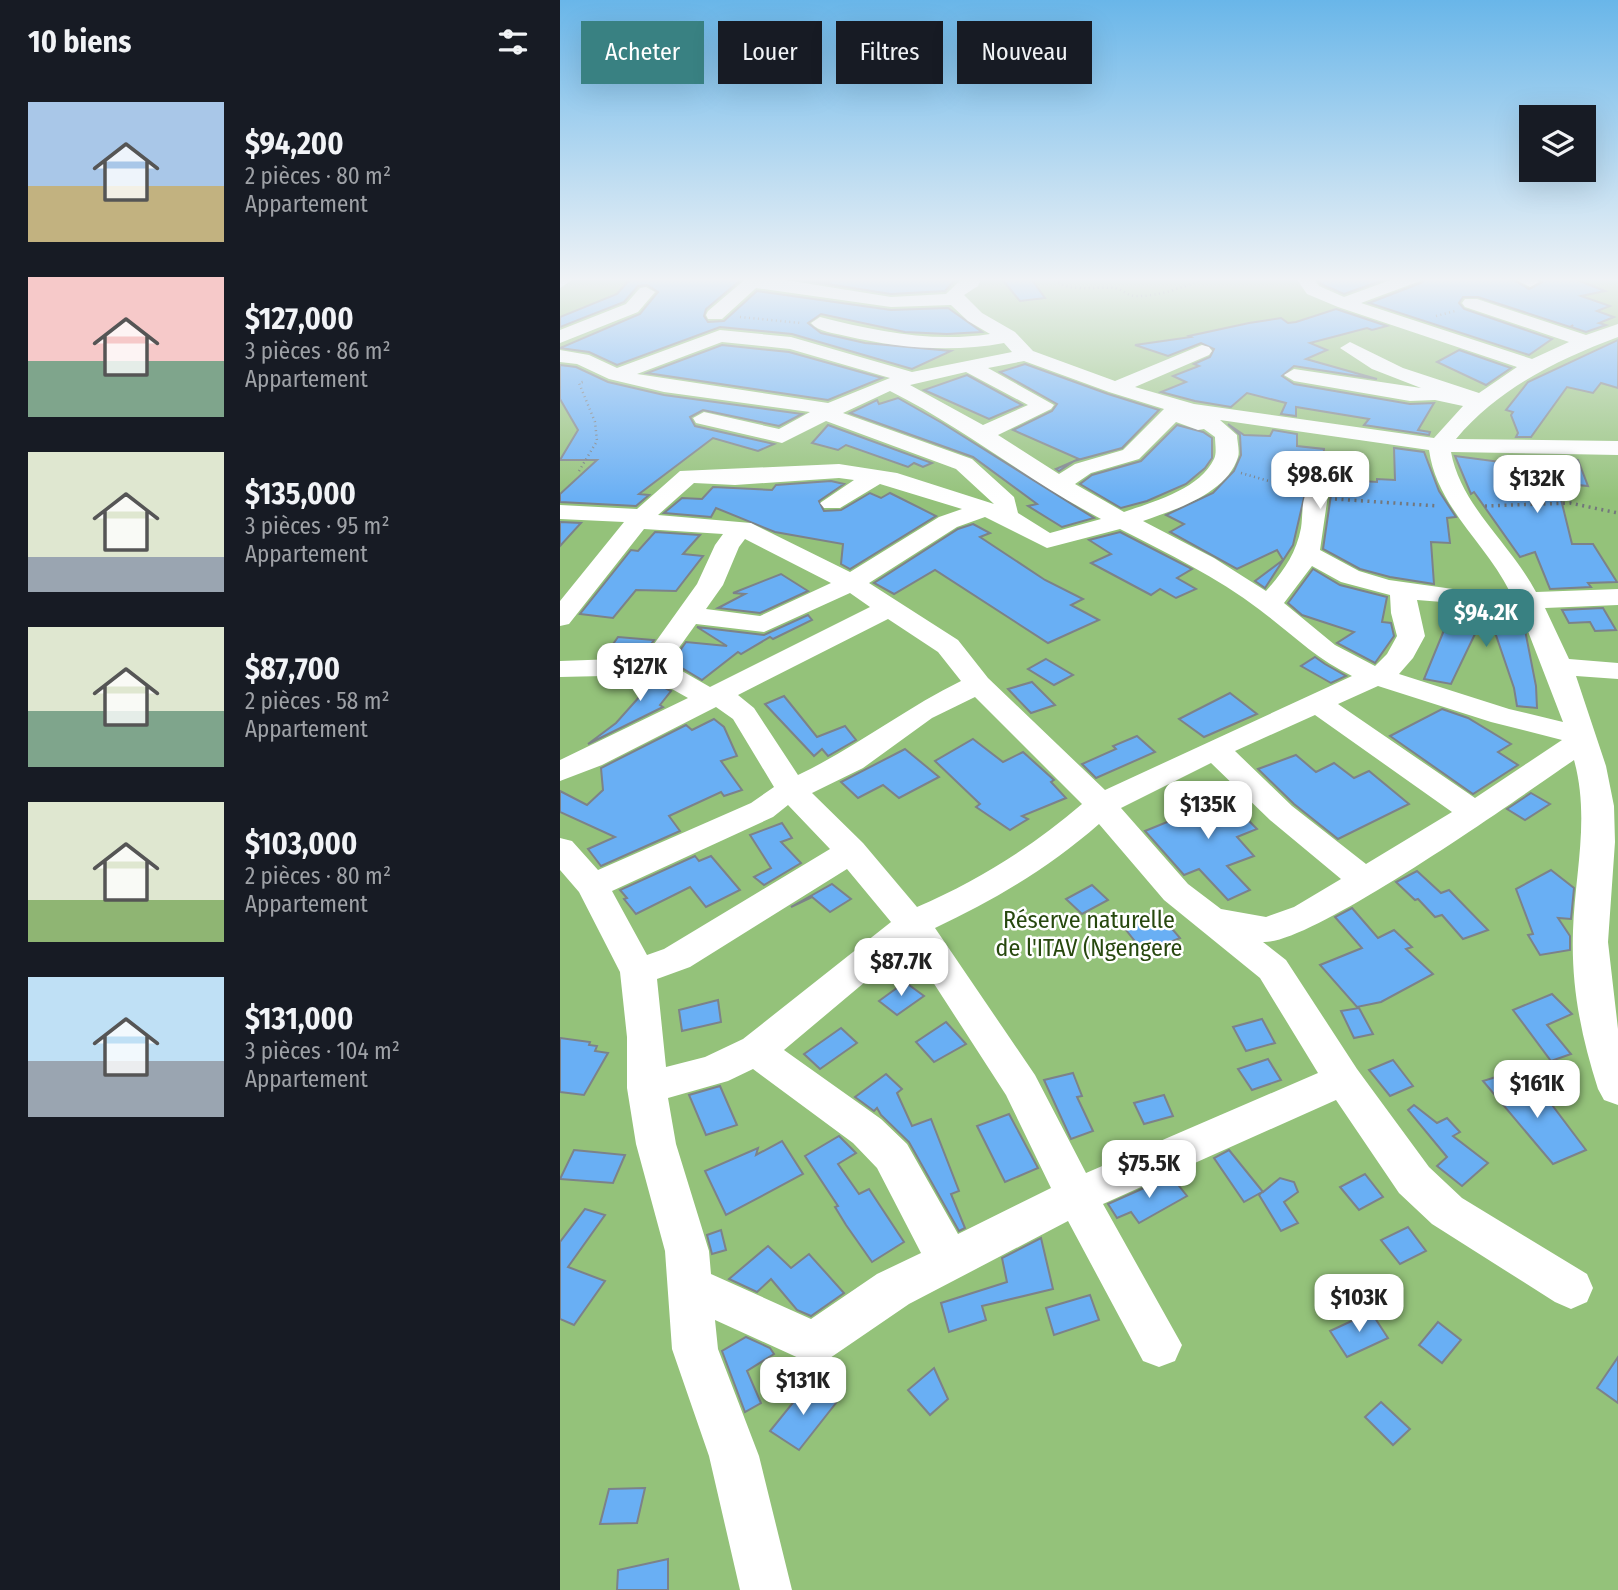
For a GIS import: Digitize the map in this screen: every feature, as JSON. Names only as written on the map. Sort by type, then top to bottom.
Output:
[{"type":"street","points":[[616,375],[679,351]]},
{"type":"street","points":[[821,351],[887,369],[979,435],[1060,485],[1123,521],[1205,562],[1269,604],[1325,651],[1372,676],[1501,716],[1593,755]]},
{"type":"street","points":[[1022,351],[1026,355],[1116,388],[1192,410],[1440,445],[1618,448]]},
{"type":"street","points":[[1116,388],[1202,351]]},
{"type":"street","points":[[1354,351],[1397,371],[1482,400]]},
{"type":"street","points":[[1489,351],[1531,365]]},
{"type":"street","points":[[1565,351],[1531,365],[1462,415],[1440,445],[1441,470],[1459,506],[1505,560],[1528,603],[1593,755],[1609,869],[1591,920],[1597,1022],[1618,1089]]},
{"type":"street","points":[[561,352],[616,375],[664,386],[768,398],[831,410]]},
{"type":"street","points":[[704,418],[782,436],[849,398],[968,365],[1026,355]]},
{"type":"street","points":[[968,365],[1044,405],[979,435]]},
{"type":"street","points":[[1294,375],[1410,395],[1438,394],[1453,400],[1482,400]]},
{"type":"street","points":[[688,615],[757,625],[851,583],[948,522],[995,513],[1006,502],[975,471],[953,458],[834,417],[831,410]]},
{"type":"street","points":[[560,618],[637,521],[688,476],[735,478],[839,471],[883,477],[995,513],[1047,541],[1123,521],[1193,492],[1223,467],[1229,454],[1226,435],[1192,410]]},
{"type":"street","points":[[1060,485],[1082,467],[1108,464],[1126,457],[1140,447],[1172,413],[1207,428],[1216,427]]},
{"type":"street","points":[[832,503],[896,472],[927,471],[953,458]]},
{"type":"street","points":[[1269,604],[1309,554],[1315,531],[1317,495]]},
{"type":"street","points":[[560,512],[634,515],[637,521]]},
{"type":"street","points":[[637,521],[742,528],[851,583],[948,646],[978,684],[1101,805],[1176,892],[1215,920],[1273,969],[1343,1080],[1414,1180],[1447,1211],[1571,1288]]},
{"type":"street","points":[[652,666],[710,585],[727,545],[742,528]]},
{"type":"street","points":[[1309,554],[1355,579],[1403,588],[1528,603],[1618,597]]},
{"type":"street","points":[[647,1088],[714,1070],[757,1050],[913,923],[967,899],[1051,848],[1101,805],[1215,748],[1385,672],[1399,658],[1411,636],[1404,613],[1403,588]]},
{"type":"street","points":[[560,771],[891,607]]},
{"type":"street","points":[[560,670],[652,666],[706,696],[716,695],[732,703],[744,714],[792,791],[851,851],[913,923],[981,1020],[1021,1086],[1076,1196],[1159,1345]]},
{"type":"street","points":[[1556,666],[1618,671]]},
{"type":"street","points":[[593,886],[674,847],[762,810],[792,791],[852,761],[922,712],[978,684]]},
{"type":"street","points":[[1318,704],[1475,813]]},
{"type":"street","points":[[1215,748],[1281,813],[1364,880]]},
{"type":"street","points":[[1215,920],[1267,930],[1306,916],[1475,813],[1593,755]]},
{"type":"street","points":[[560,849],[593,886],[638,972],[646,1037],[647,1088],[656,1144],[687,1251],[695,1349],[734,1456],[766,1590]]},
{"type":"street","points":[[638,972],[677,958],[851,851]]},
{"type":"street","points":[[757,1050],[818,1098],[867,1131],[892,1156],[936,1234],[947,1262]]},
{"type":"street","points":[[692,1287],[814,1343],[893,1289],[1076,1196],[1343,1080]]},
{"type":"path","points":[[579,471],[597,441],[595,422],[579,383],[616,375]]},
{"type":"path","points":[[1223,467],[1317,495],[1351,502],[1459,506],[1586,502],[1605,506],[1618,513]]},
{"type":"green space","name":"Réserve naturelle de l'ITAV (Ngengere","points":[[560,351],[1618,351],[1618,1590],[560,1590]]},
{"type":"building","points":[[583,351],[654,351],[617,365]]},
{"type":"building","points":[[705,351],[781,351],[882,378],[828,400],[647,373]]},
{"type":"building","points":[[851,351],[951,351],[912,369]]},
{"type":"building","points":[[1154,351],[1180,351],[1168,356]]},
{"type":"building","points":[[1213,351],[1324,351],[1306,359],[1377,379],[1294,366],[1282,376],[1294,384],[1410,404],[1434,403],[1418,430],[1430,432],[1429,435],[1364,425],[1369,419],[1296,407],[1296,416],[1281,414],[1286,403],[1247,393],[1231,407],[1161,392],[1186,382],[1173,376],[1199,366],[1194,364],[1210,357]]},
{"type":"building","points":[[1457,351],[1462,351],[1511,368],[1486,385],[1437,362]]},
{"type":"building","points":[[1517,351],[1534,351],[1529,355]]},
{"type":"building","points":[[1594,351],[1618,351],[1618,388],[1601,383],[1593,393],[1567,387],[1531,437],[1516,437],[1518,433],[1511,415],[1513,412],[1506,410],[1528,382]]},
{"type":"building","points":[[1025,364],[1159,410],[1122,448],[1075,461],[1079,459],[1013,430],[1052,411],[1057,404],[1000,372]]},
{"type":"building","points":[[560,365],[576,367],[608,382],[664,395],[802,414],[779,426],[703,410],[690,417],[695,426],[774,444],[758,451],[713,438],[639,494],[649,495],[636,506],[560,502],[560,494],[597,460],[560,460],[578,430],[560,399]]},
{"type":"building","points":[[967,375],[1022,405],[989,419],[924,390]]},
{"type":"building","points":[[898,398],[1094,518],[1062,527],[1028,506],[1037,504],[973,457],[850,413],[877,400],[879,404]]},
{"type":"building","points":[[1228,424],[1244,435],[1270,436],[1273,430],[1297,434],[1297,446],[1324,449],[1323,460],[1333,461],[1329,479],[1377,482],[1377,479],[1395,480],[1394,448],[1424,452],[1439,491],[1456,517],[1447,518],[1450,543],[1431,542],[1434,584],[1360,569],[1323,549],[1331,495],[1324,487],[1306,489],[1293,545],[1265,588],[1255,581],[1283,560],[1277,550],[1237,569],[1170,532],[1184,524],[1166,515],[1213,493],[1234,471],[1241,455],[1240,435]]},
{"type":"building","points":[[828,425],[932,463],[923,467],[914,463],[908,467],[846,445],[838,450],[812,443]]},
{"type":"building","points":[[1177,425],[1203,432],[1212,438],[1212,458],[1205,468],[1186,484],[1147,501],[1121,508],[1080,484],[1092,475],[1141,461]]},
{"type":"building","points":[[1455,456],[1500,462],[1504,456],[1578,460],[1588,486],[1557,483],[1572,544],[1593,544],[1617,582],[1588,583],[1591,587],[1550,589],[1535,552],[1520,557],[1474,492],[1471,494]]},
{"type":"building","points":[[831,481],[844,484],[819,501],[824,511],[841,510],[870,493],[881,498],[890,493],[936,516],[850,569],[841,564],[843,544],[775,532],[716,508],[711,517],[664,513],[682,498],[702,499],[713,487],[772,490],[776,485]]},
{"type":"building","points":[[560,522],[581,523],[560,546]]},
{"type":"building","points":[[973,524],[990,533],[980,537],[1045,580],[1083,599],[1071,605],[1099,620],[1048,643],[935,570],[894,594],[874,583],[958,529]]},
{"type":"building","points":[[655,532],[700,535],[683,554],[703,556],[676,591],[636,590],[613,618],[580,614],[631,550],[638,551]]},
{"type":"building","points":[[1120,532],[1192,569],[1177,578],[1196,589],[1176,598],[1160,589],[1151,595],[1091,563],[1111,554],[1089,540]]},
{"type":"building","points":[[1313,569],[1340,585],[1387,597],[1382,622],[1391,623],[1394,636],[1375,663],[1337,643],[1354,632],[1302,615],[1288,603]]},
{"type":"building","points":[[781,574],[808,591],[760,613],[718,608],[745,594],[733,593]]},
{"type":"building","points":[[1443,607],[1517,610],[1525,630],[1536,686],[1537,708],[1517,706],[1514,688],[1487,609],[1451,684],[1424,679],[1449,618]]},
{"type":"building","points":[[1603,608],[1616,630],[1595,631],[1590,622],[1569,623],[1562,610]]},
{"type":"building","points":[[808,615],[812,620],[773,639],[770,637],[741,654],[738,652],[702,680],[672,662],[686,642],[727,646],[697,627],[764,635]]},
{"type":"building","points":[[618,637],[654,640],[643,655],[604,657]]},
{"type":"building","points":[[1315,657],[1346,676],[1331,683],[1301,666]]},
{"type":"building","points":[[1046,659],[1073,675],[1054,685],[1028,669]]},
{"type":"building","points":[[624,678],[646,678],[671,691],[660,705],[663,707],[588,744],[616,723],[649,686],[620,684]]},
{"type":"building","points":[[1032,682],[1055,705],[1031,713],[1008,689]]},
{"type":"building","points":[[1230,693],[1257,714],[1204,737],[1179,719]]},
{"type":"building","points":[[784,696],[817,737],[845,726],[856,740],[828,756],[822,749],[814,756],[765,704]]},
{"type":"building","points":[[1442,709],[1468,718],[1511,744],[1498,752],[1518,765],[1473,794],[1390,736]]},
{"type":"building","points":[[714,719],[724,727],[737,756],[721,761],[742,790],[724,796],[721,792],[669,816],[680,831],[601,866],[588,849],[615,837],[560,812],[560,791],[587,805],[603,790],[601,768],[686,725],[692,730]]},
{"type":"building","points":[[1137,736],[1155,752],[1096,778],[1082,764],[1116,749],[1113,746]]},
{"type":"building","points":[[973,739],[1003,762],[1023,752],[1054,780],[1051,782],[1066,798],[1022,816],[1028,819],[1010,830],[976,807],[980,804],[935,761]]},
{"type":"building","points":[[905,749],[939,777],[899,798],[883,785],[858,798],[841,782]]},
{"type":"building","points":[[1296,755],[1316,772],[1334,763],[1354,778],[1369,771],[1409,804],[1338,839],[1294,804],[1258,769]]},
{"type":"building","points":[[1215,787],[1257,829],[1237,837],[1254,856],[1227,866],[1250,890],[1228,900],[1199,869],[1184,875],[1145,831],[1197,810],[1186,799]]},
{"type":"building","points":[[1531,793],[1550,804],[1525,820],[1507,809]]},
{"type":"building","points":[[782,823],[792,838],[781,842],[801,863],[764,885],[754,877],[771,868],[750,835]]},
{"type":"building","points":[[695,856],[699,861],[711,856],[740,890],[706,907],[690,887],[636,914],[624,899],[627,898],[620,890]]},
{"type":"building","points":[[1551,870],[1574,888],[1571,919],[1558,918],[1570,936],[1570,950],[1540,955],[1528,935],[1533,934],[1516,889]]},
{"type":"building","points":[[1417,871],[1441,893],[1449,890],[1488,930],[1463,939],[1442,915],[1435,917],[1396,882]]},
{"type":"building","points":[[832,884],[851,899],[830,912],[812,897],[791,907]]},
{"type":"building","points":[[1092,885],[1108,900],[1082,914],[1066,899]]},
{"type":"building","points":[[1352,908],[1378,938],[1394,930],[1412,947],[1406,949],[1433,974],[1381,1002],[1357,1007],[1320,965],[1362,948],[1335,917]]},
{"type":"building","points":[[1152,913],[1157,919],[1162,917],[1180,938],[1154,949],[1152,946],[1142,950],[1122,925]]},
{"type":"building","points":[[905,982],[924,996],[897,1015],[879,1001]]},
{"type":"building","points":[[1552,994],[1572,1014],[1547,1025],[1571,1054],[1551,1061],[1513,1010]]},
{"type":"building","points":[[718,1000],[721,1022],[682,1031],[679,1010]]},
{"type":"building","points":[[1359,1008],[1373,1034],[1354,1038],[1341,1011]]},
{"type":"building","points":[[1262,1019],[1275,1043],[1246,1051],[1233,1027]]},
{"type":"building","points":[[946,1022],[966,1044],[934,1062],[916,1042]]},
{"type":"building","points":[[841,1028],[857,1043],[820,1069],[804,1054]]},
{"type":"building","points":[[560,1038],[590,1042],[589,1045],[597,1046],[595,1051],[608,1053],[584,1095],[560,1092]]},
{"type":"building","points":[[1268,1059],[1281,1080],[1252,1090],[1238,1069]]},
{"type":"building","points":[[1393,1060],[1413,1086],[1390,1096],[1369,1070]]},
{"type":"building","points":[[1073,1073],[1082,1096],[1077,1097],[1093,1131],[1071,1139],[1044,1080]]},
{"type":"building","points":[[1509,1073],[1531,1103],[1546,1097],[1586,1150],[1553,1164],[1483,1081]]},
{"type":"building","points":[[886,1074],[902,1089],[897,1093],[912,1126],[931,1119],[959,1191],[951,1194],[965,1228],[959,1231],[909,1142],[877,1108],[874,1111],[855,1097]]},
{"type":"building","points":[[720,1086],[737,1125],[706,1135],[689,1095]]},
{"type":"building","points":[[1164,1095],[1173,1116],[1144,1124],[1134,1103]]},
{"type":"building","points":[[1414,1105],[1437,1123],[1447,1118],[1460,1132],[1453,1136],[1488,1163],[1462,1186],[1437,1166],[1447,1157],[1408,1110]]},
{"type":"building","points":[[1009,1114],[1038,1168],[1005,1182],[977,1126]]},
{"type":"building","points":[[839,1136],[856,1153],[838,1164],[859,1194],[869,1189],[904,1242],[872,1262],[846,1225],[835,1207],[838,1206],[805,1156]]},
{"type":"building","points":[[782,1141],[803,1174],[726,1215],[705,1171],[758,1148],[756,1155]]},
{"type":"building","points":[[574,1150],[625,1155],[613,1183],[560,1179]]},
{"type":"building","points":[[1229,1150],[1263,1192],[1280,1178],[1294,1182],[1298,1192],[1284,1202],[1298,1223],[1281,1231],[1259,1195],[1262,1192],[1244,1202],[1214,1158]]},
{"type":"building","points":[[1365,1174],[1383,1197],[1359,1210],[1340,1187]]},
{"type":"building","points":[[1171,1176],[1187,1196],[1139,1223],[1131,1212],[1117,1218],[1108,1204]]},
{"type":"building","points":[[585,1209],[605,1215],[568,1267],[605,1281],[574,1325],[560,1319],[560,1242]]},
{"type":"building","points":[[1408,1227],[1426,1251],[1400,1264],[1381,1240]]},
{"type":"building","points":[[721,1230],[726,1250],[712,1254],[707,1235]]},
{"type":"building","points":[[1041,1238],[1053,1289],[982,1306],[986,1320],[949,1332],[941,1303],[1007,1282],[1002,1258]]},
{"type":"building","points":[[768,1246],[791,1268],[809,1254],[844,1293],[811,1316],[797,1310],[771,1279],[757,1292],[729,1279]]},
{"type":"building","points":[[1090,1295],[1099,1320],[1054,1335],[1046,1308]]},
{"type":"building","points":[[1371,1312],[1388,1338],[1347,1357],[1330,1331]]},
{"type":"building","points":[[1438,1322],[1461,1340],[1442,1363],[1419,1345]]},
{"type":"building","points":[[746,1337],[770,1348],[774,1354],[747,1371],[761,1403],[745,1412],[722,1351]]},
{"type":"building","points":[[1618,1357],[1618,1403],[1597,1388]]},
{"type":"building","points":[[934,1368],[948,1399],[930,1415],[908,1390]]},
{"type":"building","points":[[808,1384],[836,1403],[799,1450],[770,1431]]},
{"type":"building","points":[[1381,1402],[1410,1429],[1393,1445],[1365,1417]]},
{"type":"building","points":[[645,1488],[637,1523],[600,1524],[609,1489]]},
{"type":"building","points":[[668,1559],[668,1590],[617,1590],[618,1570]]}]
